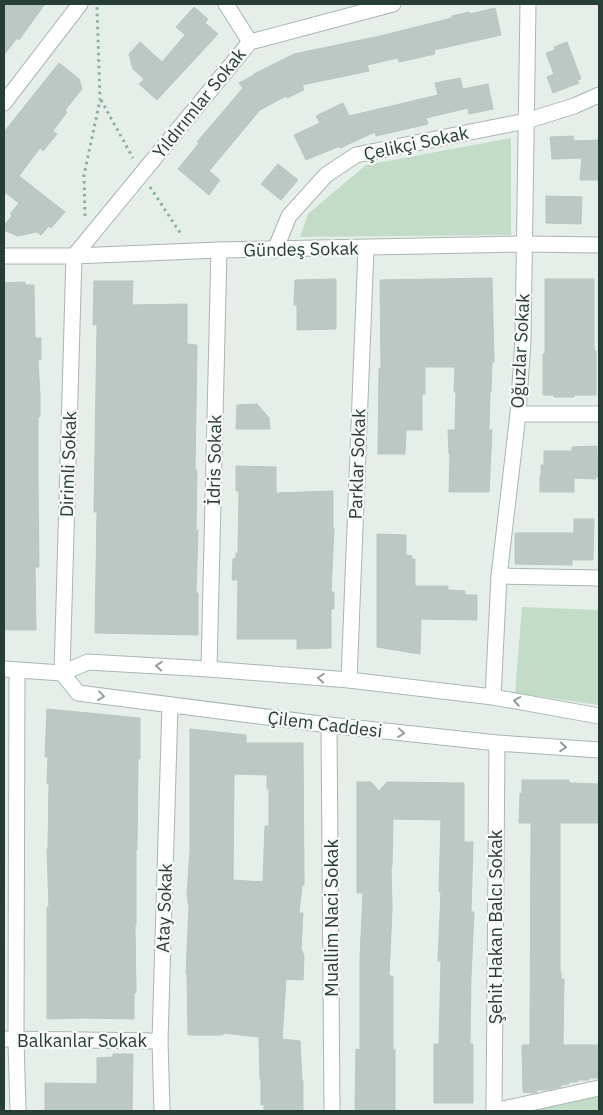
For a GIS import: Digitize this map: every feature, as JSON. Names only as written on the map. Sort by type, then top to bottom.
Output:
[{"type":"street","points":[[4,103],[80,4]]},
{"type":"street","points":[[226,4],[250,42]]},
{"type":"street","name":"Yıldırımlar Sokak","points":[[74,256],[250,42],[393,4]]},
{"type":"street","name":"Oğuzlar Sokak","points":[[493,696],[499,576],[518,414],[523,340],[528,4]]},
{"type":"street","name":"Çelikçi Sokak","points":[[275,250],[289,216],[326,175],[356,155],[526,121],[574,106],[599,95]]},
{"type":"street","name":"Gündeş Sokak","points":[[4,256],[74,256],[219,250],[599,244]]},
{"type":"street","name":"Parklar Sokak","points":[[349,680],[366,248]]},
{"type":"street","name":"İdris Sokak","points":[[208,669],[219,250]]},
{"type":"street","name":"Dirimli Sokak","points":[[62,673],[74,256]]},
{"type":"street","points":[[518,414],[599,414]]},
{"type":"street","points":[[499,576],[599,578]]},
{"type":"street","points":[[18,1111],[10,1040],[11,670],[62,673],[88,662],[349,680],[493,696],[599,716]]},
{"type":"street","name":"Çilem Caddesi","points":[[62,673],[78,693],[329,725],[497,743],[599,750]]},
{"type":"street","name":"Atay Sokak","points":[[162,1111],[160,1041],[170,705]]},
{"type":"street","name":"Muallim Naci Sokak","points":[[329,725],[332,1111]]},
{"type":"street","name":"Şehit Hakan Balcı Sokak","points":[[494,1111],[497,743]]},
{"type":"street","name":"Balkanlar Sokak","points":[[10,1040],[160,1041]]},
{"type":"street","points":[[494,1111],[599,1088]]},
{"type":"path","points":[[86,240],[84,175],[100,100],[97,4]]},
{"type":"green space","points":[[511,138],[511,235],[300,237],[308,214],[366,165]]},
{"type":"green space","points":[[522,607],[599,610],[599,705],[515,693]]},
{"type":"green space","points":[[599,1094],[599,1111],[518,1111]]},
{"type":"building","points":[[4,4],[45,4],[19,40],[17,38],[4,55]]},
{"type":"building","points":[[194,7],[208,19],[205,23],[218,34],[157,100],[139,84],[144,79],[133,69],[129,54],[140,42],[162,62],[185,35],[176,27]]},
{"type":"building","points":[[495,8],[501,35],[434,50],[435,54],[399,62],[398,58],[367,65],[369,71],[302,85],[304,90],[287,98],[286,96],[260,110],[209,171],[220,180],[209,195],[178,169],[199,143],[197,142],[243,88],[239,83],[254,74],[294,54],[380,36],[469,12],[470,14]]},
{"type":"building","points":[[567,42],[581,79],[577,80],[579,83],[553,93],[547,77],[554,74],[546,53],[555,50],[554,47]]},
{"type":"building","points":[[59,63],[79,79],[82,89],[65,110],[67,112],[53,131],[57,134],[43,151],[40,148],[19,176],[65,212],[51,228],[49,226],[41,235],[37,232],[17,236],[4,230],[4,225],[12,216],[10,214],[19,203],[6,193],[4,196],[4,132]]},
{"type":"building","points":[[460,78],[463,89],[488,84],[493,109],[469,114],[468,108],[426,118],[428,124],[376,136],[375,132],[340,148],[340,146],[306,160],[294,135],[320,123],[316,116],[343,103],[349,116],[438,95],[435,83]]},
{"type":"building","points":[[573,136],[574,141],[599,140],[599,180],[580,180],[582,158],[552,159],[550,137]]},
{"type":"building","points":[[278,164],[298,180],[281,200],[261,184]]},
{"type":"building","points":[[546,196],[582,197],[581,224],[546,223]]},
{"type":"building","points":[[492,278],[494,362],[492,362],[490,392],[489,430],[492,430],[489,492],[449,492],[450,454],[448,430],[455,430],[455,367],[425,367],[425,394],[422,394],[422,430],[406,430],[405,454],[378,454],[379,368],[381,368],[380,280]]},
{"type":"building","points":[[336,279],[336,329],[297,330],[297,305],[294,305],[295,280]]},
{"type":"building","points":[[545,279],[594,279],[596,395],[554,397],[554,395],[543,395]]},
{"type":"building","points":[[94,281],[133,281],[132,305],[187,304],[187,344],[197,345],[195,470],[197,470],[196,593],[198,593],[198,635],[95,633],[97,512],[94,512],[97,325],[93,325]]},
{"type":"building","points":[[25,282],[25,285],[34,285],[35,338],[41,338],[41,360],[38,360],[40,396],[40,417],[38,417],[39,567],[35,567],[36,630],[4,630],[4,283]]},
{"type":"building","points":[[257,404],[269,418],[270,429],[236,429],[237,405]]},
{"type":"building","points":[[597,446],[599,477],[596,477],[596,479],[574,478],[574,492],[540,492],[541,465],[544,465],[544,451],[572,451],[572,447]]},
{"type":"building","points":[[236,466],[276,467],[276,493],[333,491],[334,528],[331,592],[334,592],[334,609],[331,609],[331,648],[297,649],[297,639],[237,639],[238,580],[232,580],[233,559],[236,558],[236,553],[238,553],[239,491],[236,491]]},
{"type":"building","points":[[574,519],[594,519],[593,560],[572,560],[572,565],[515,564],[515,533],[574,533]]},
{"type":"building","points":[[377,534],[406,535],[406,555],[412,556],[412,559],[415,559],[415,586],[448,586],[448,590],[465,591],[465,595],[477,595],[477,620],[421,619],[420,654],[377,647]]},
{"type":"building","points":[[47,709],[140,718],[134,1019],[47,1019],[49,784],[47,784],[48,757],[45,757]]},
{"type":"building","points":[[190,729],[246,735],[246,743],[303,743],[304,885],[302,885],[299,913],[303,913],[301,948],[304,956],[303,980],[286,979],[282,1039],[300,1041],[303,1111],[264,1111],[264,1104],[261,1105],[259,1037],[223,1033],[223,1035],[188,1035],[186,974],[189,907],[187,895],[190,850]],"holes":[[[234,774],[267,775],[269,826],[265,826],[263,882],[233,880]]]},
{"type":"building","points":[[522,780],[569,780],[569,783],[599,784],[599,823],[560,823],[560,972],[561,979],[564,979],[563,1045],[599,1045],[599,1078],[569,1082],[569,1084],[561,1085],[561,1087],[537,1090],[537,1092],[533,1093],[523,1092],[522,1045],[530,1045],[531,823],[519,823]]},
{"type":"building","points":[[357,782],[371,782],[379,791],[387,782],[464,783],[464,842],[473,842],[471,912],[474,912],[470,1044],[473,1044],[473,1103],[434,1103],[434,1044],[439,1044],[441,961],[438,961],[441,892],[439,892],[441,820],[393,819],[389,976],[393,976],[395,1111],[355,1111],[356,1049],[360,1050],[360,958],[363,893],[357,893]]},
{"type":"building","points":[[113,1054],[133,1054],[132,1111],[45,1111],[45,1083],[97,1084],[97,1058],[113,1057]]}]
